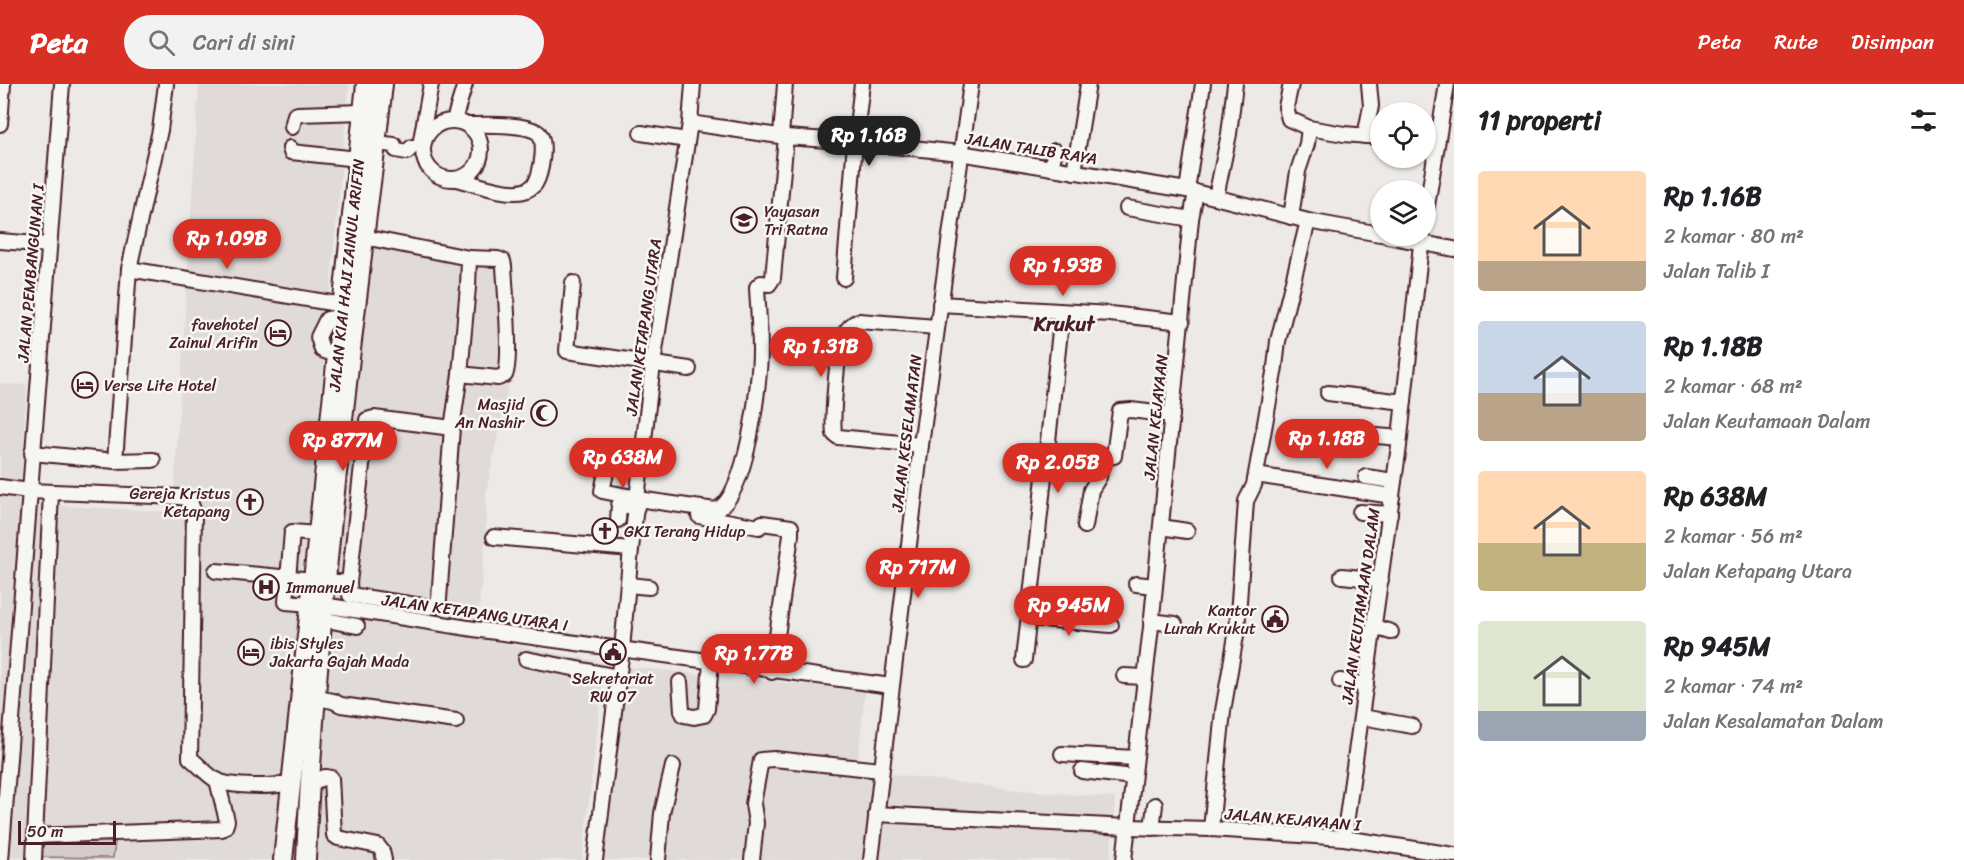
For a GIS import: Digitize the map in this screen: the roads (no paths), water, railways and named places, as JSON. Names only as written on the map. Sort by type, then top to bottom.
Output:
[{"type":"main road","name":"JALAN KIAI HAJI ZAINUL ARIFIN","points":[[283,860],[317,704],[318,534],[364,237],[372,148],[363,112],[366,84]]},
{"type":"main road","name":"JALAN KIAI HAJI ZAINUL ARIFIN","points":[[319,581],[337,416],[337,356],[342,310],[383,84]]},
{"type":"main road","name":"JALAN KIAI HAJI ZAINUL ARIFIN","points":[[306,860],[300,783],[319,609]]},
{"type":"street","points":[[0,124],[3,84]]},
{"type":"street","name":"JALAN PEMBANGUNAN I","points":[[0,860],[62,84]]},
{"type":"street","points":[[115,461],[129,268],[160,130],[166,84]]},
{"type":"street","points":[[418,148],[431,84]]},
{"type":"street","points":[[454,120],[465,84]]},
{"type":"street","name":"JALAN KETAPANG UTARA","points":[[595,860],[619,677],[662,278],[690,123],[693,84]]},
{"type":"street","points":[[618,520],[619,505],[637,502],[720,509],[739,477],[757,401],[760,351],[757,287],[759,284],[770,283],[773,278],[784,136],[784,84]]},
{"type":"street","points":[[844,278],[862,84]]},
{"type":"street","name":"JALAN KESELAMATAN","points":[[871,860],[936,327],[971,84]]},
{"type":"street","points":[[1074,172],[1088,84]]},
{"type":"street","name":"JALAN KEJAYAAN","points":[[1124,860],[1155,586],[1164,545],[1161,527],[1165,480],[1176,422],[1192,191],[1203,84]]},
{"type":"street","points":[[1216,197],[1229,134],[1234,84]]},
{"type":"street","points":[[1291,84],[1286,113],[1289,119],[1309,128],[1370,136]]},
{"type":"street","points":[[1365,136],[1371,106],[1370,84]]},
{"type":"street","points":[[1436,129],[1447,84]]},
{"type":"street","points":[[292,127],[295,115],[298,114],[363,112]]},
{"type":"street","points":[[290,148],[290,152],[372,148],[398,141],[418,148],[431,170],[444,178],[511,192],[521,192],[534,185],[540,171],[543,149],[542,137],[539,133],[522,127],[468,125],[454,120],[439,123],[431,129],[418,148]]},
{"type":"street","name":"JALAN TALIB RAYA","points":[[690,123],[784,136],[960,153],[1192,191],[1291,218],[1370,232]]},
{"type":"street","points":[[456,179],[466,176],[481,159],[479,136],[468,125]]},
{"type":"street","points":[[1291,218],[1298,171],[1307,144],[1309,128]]},
{"type":"street","points":[[641,133],[687,140]]},
{"type":"street","points":[[1051,168],[1055,151]]},
{"type":"street","points":[[1127,208],[1191,219]]},
{"type":"street","points":[[1211,829],[1223,711],[1237,630],[1245,511],[1248,495],[1253,490],[1256,475],[1278,341],[1308,221]]},
{"type":"street","points":[[364,237],[469,258],[502,261],[508,346],[507,370],[505,375],[498,378],[460,374]]},
{"type":"street","points":[[0,241],[49,244]]},
{"type":"street","points":[[1436,243],[1454,249]]},
{"type":"street","name":"JALAN KEUTAMAAN DALAM","points":[[1344,838],[1400,438],[1421,246]]},
{"type":"street","points":[[367,420],[349,593],[352,596],[429,607],[436,605],[439,599],[452,428],[460,374],[469,258]]},
{"type":"street","points":[[129,268],[342,310]]},
{"type":"street","points":[[573,283],[567,351],[689,369]]},
{"type":"street","points":[[940,304],[1062,313],[1110,314],[1182,322]]},
{"type":"street","points":[[1024,660],[1062,313]]},
{"type":"street","points":[[921,445],[834,434],[839,357],[843,336],[854,322],[936,327]]},
{"type":"street","points":[[1328,393],[1404,402]]},
{"type":"street","points":[[1085,526],[1090,490],[1099,477],[1102,459],[1114,456],[1120,411],[1131,410],[1176,422]]},
{"type":"street","points":[[337,416],[367,420],[374,418],[452,428]]},
{"type":"street","points":[[1377,436],[1400,438]]},
{"type":"street","points":[[32,453],[115,461],[153,460]]},
{"type":"street","points":[[607,468],[602,490],[637,502],[759,527],[762,523],[791,527],[772,672]]},
{"type":"street","points":[[1256,475],[1392,496]]},
{"type":"street","points":[[1151,477],[1165,480]]},
{"type":"street","points":[[1366,477],[1394,482]]},
{"type":"street","points":[[0,487],[29,491],[189,499],[194,512],[190,758],[216,780],[261,786],[282,786],[325,777],[332,778],[334,835],[338,838],[378,846],[384,860]]},
{"type":"street","points":[[34,860],[51,492]]},
{"type":"street","points":[[1360,513],[1390,514]]},
{"type":"street","points":[[1161,527],[1187,531]]},
{"type":"street","points":[[318,534],[292,532],[286,602],[319,609],[357,626]]},
{"type":"street","points":[[494,537],[631,549]]},
{"type":"street","points":[[216,571],[349,583]]},
{"type":"street","points":[[1342,576],[1381,580]]},
{"type":"street","points":[[1136,584],[1155,586]]},
{"type":"street","points":[[628,585],[649,587]]},
{"type":"street","name":"JALAN KETAPANG UTARA I","points":[[319,609],[622,649],[772,672],[891,686]]},
{"type":"street","points":[[1029,618],[1111,625]]},
{"type":"street","points":[[625,620],[639,623]]},
{"type":"street","points":[[1151,621],[1174,624]]},
{"type":"street","points":[[1374,627],[1391,632]]},
{"type":"street","points":[[526,659],[619,677]]},
{"type":"street","points":[[681,682],[684,715],[694,717],[704,715],[707,709],[711,663]]},
{"type":"street","points":[[1124,675],[1144,677]]},
{"type":"street","points":[[1340,681],[1366,686]]},
{"type":"street","points":[[317,704],[332,700],[341,705],[456,721]]},
{"type":"street","points":[[1362,717],[1412,726]]},
{"type":"street","points":[[1062,754],[1134,768]]},
{"type":"street","points":[[752,860],[756,823],[753,804],[761,760],[774,759],[881,770]]},
{"type":"street","points":[[658,860],[662,813],[673,766]]},
{"type":"street","points":[[1097,766],[1134,768]]},
{"type":"street","points":[[1082,771],[1134,768]]},
{"type":"street","points":[[36,836],[222,829],[227,821],[216,780]]},
{"type":"street","points":[[1152,828],[1155,805]]},
{"type":"street","name":"JALAN KEJAYAAN I","points":[[876,814],[1211,829],[1344,838],[1454,855]]},
{"type":"place","name":"Yayasan Tri Ratna","points":[[744,220]]},
{"type":"place","name":"favehotel Zainul Arifin","points":[[278,333]]},
{"type":"place","name":"Verse Lite Hotel","points":[[85,385]]},
{"type":"place","name":"Masjid An Nashir","points":[[544,413]]},
{"type":"place","name":"Gereja Kristus Ketapang","points":[[250,502]]},
{"type":"place","name":"GKI Terang Hidup","points":[[605,531]]},
{"type":"place","name":"Immanuel","points":[[266,587]]},
{"type":"place","name":"Kantor Lurah Krukut","points":[[1275,619]]},
{"type":"place","name":"ibis Styles Jakarta Gajah Mada","points":[[251,652]]},
{"type":"place","name":"Sekretariat RW 07","points":[[613,652]]},
{"type":"district","name":"Krukut","points":[[1064,324]]}]
